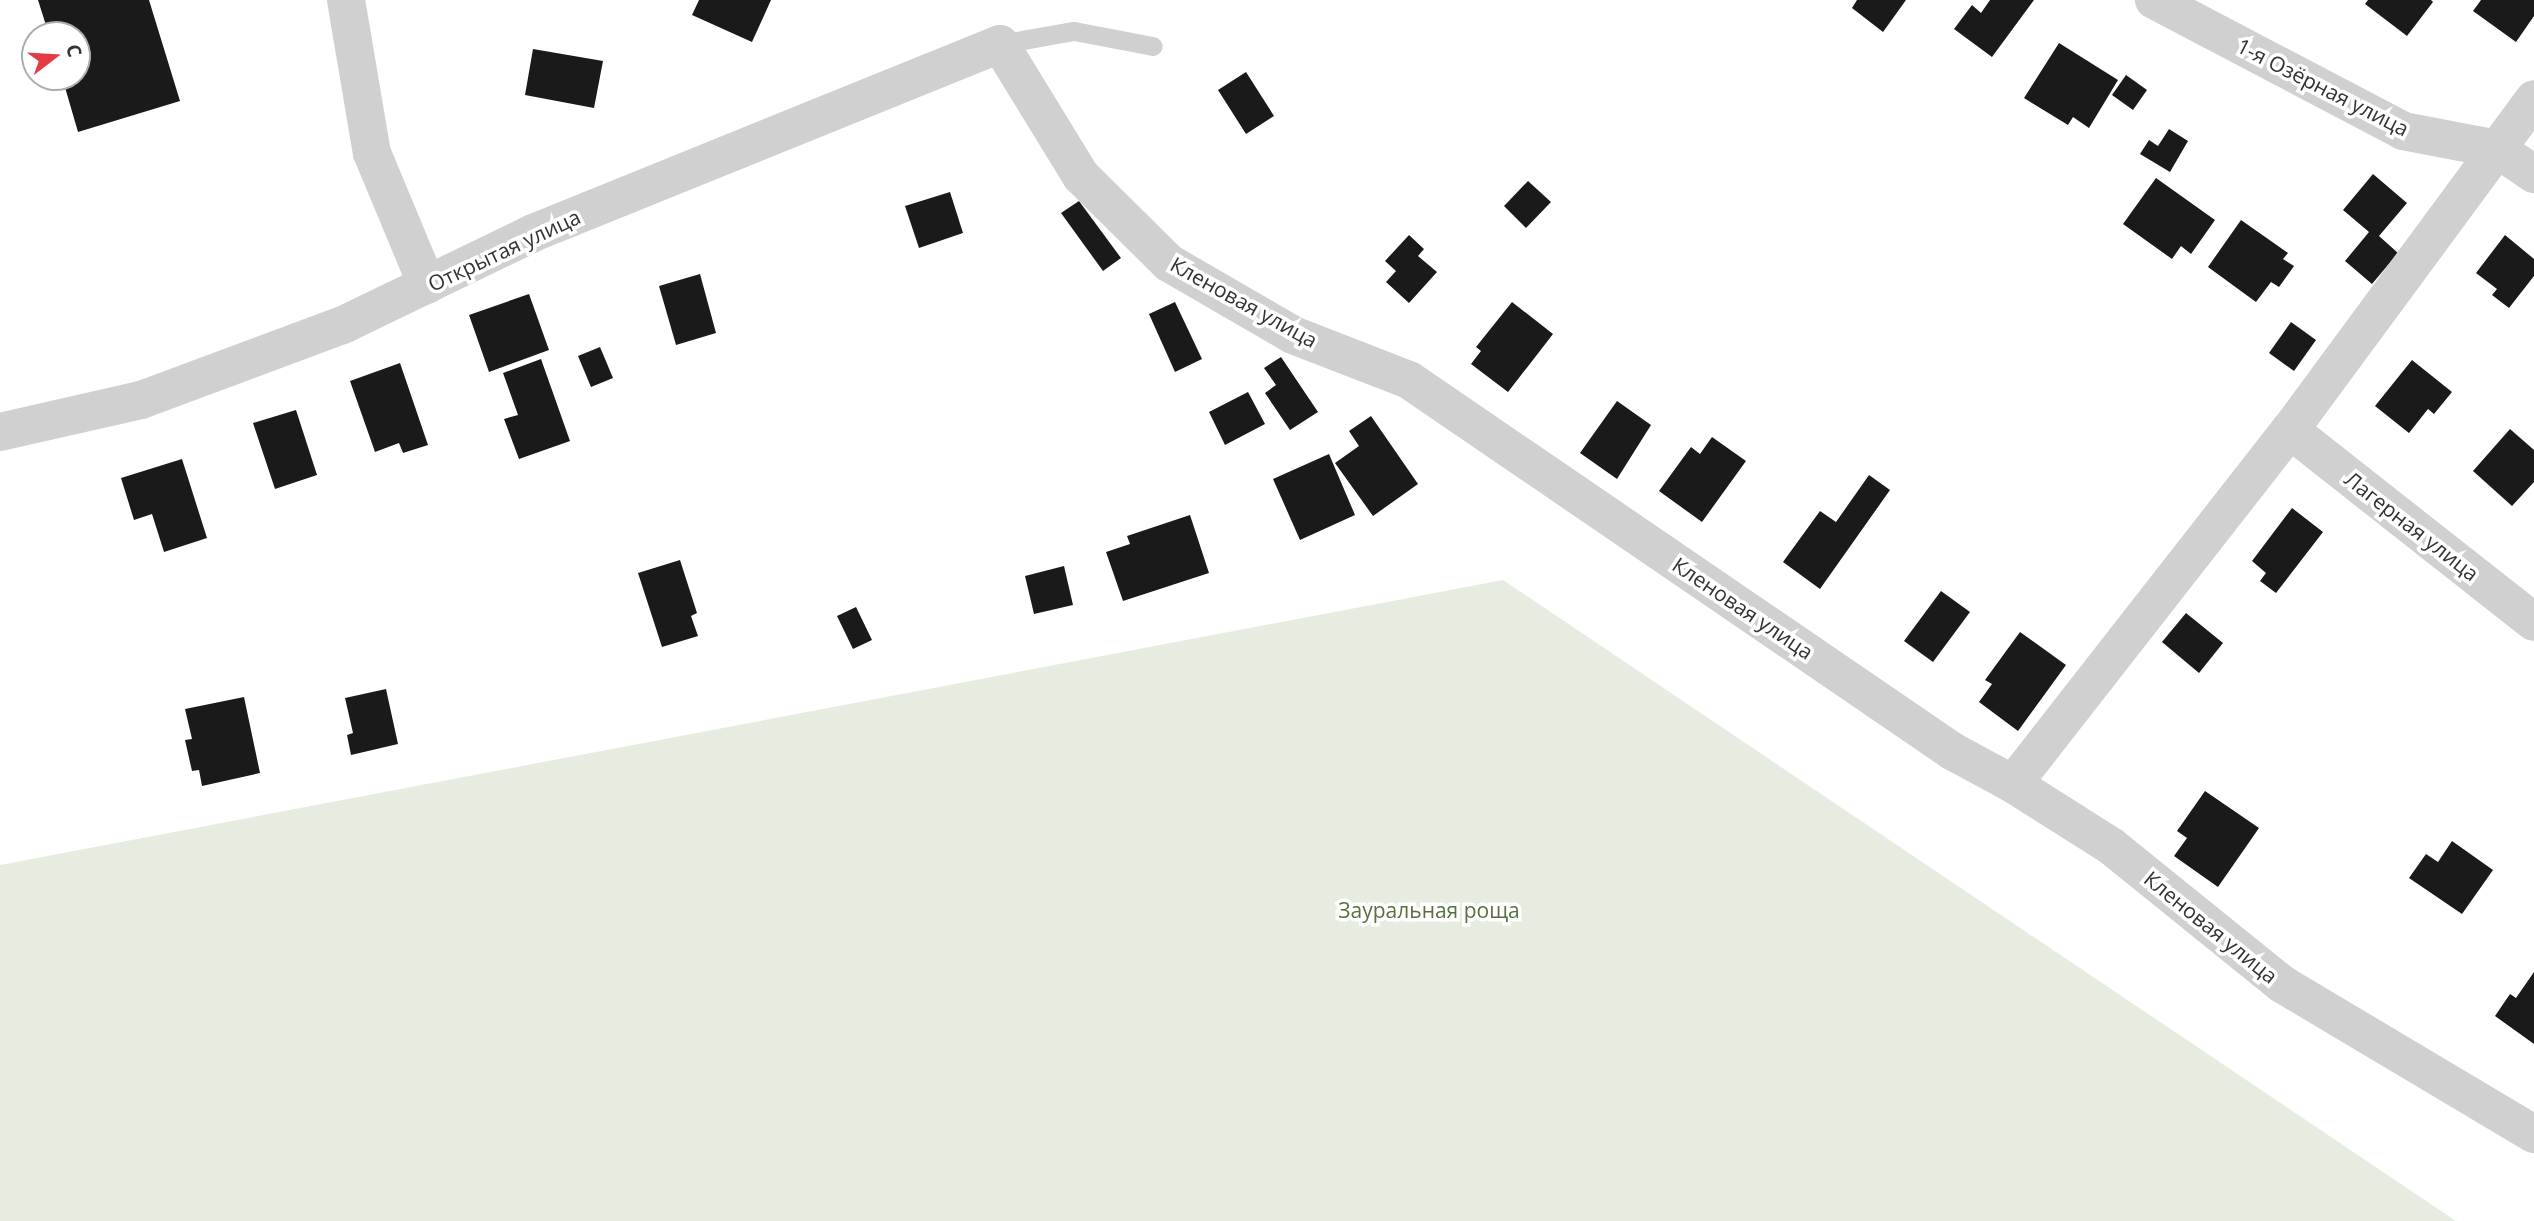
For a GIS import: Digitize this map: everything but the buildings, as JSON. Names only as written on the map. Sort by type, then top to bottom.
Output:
[{"type":"street","points":[[346,0],[372,153],[427,285]]},
{"type":"street","name":"1-я Озёрная улица","points":[[2154,0],[2403,131],[2497,149],[2534,174]]},
{"type":"street","name":"Открытая улица","points":[[0,432],[141,400],[343,325],[533,233],[1000,44]]},
{"type":"street","name":"Кленовая улица","points":[[1000,44],[1081,176],[1169,263],[1293,335],[1409,380],[1952,751],[2013,784],[2111,846],[2282,984],[2534,1134]]},
{"type":"street","points":[[2013,784],[2290,430],[2534,99]]},
{"type":"street","name":"Лагерная улица","points":[[2290,430],[2534,622]]},
{"type":"lane","points":[[1000,44],[1074,31],[1153,46]]},
{"type":"green space","name":"Зауральная роща","points":[[1503,580],[2456,1221],[0,1221],[0,865]]}]
